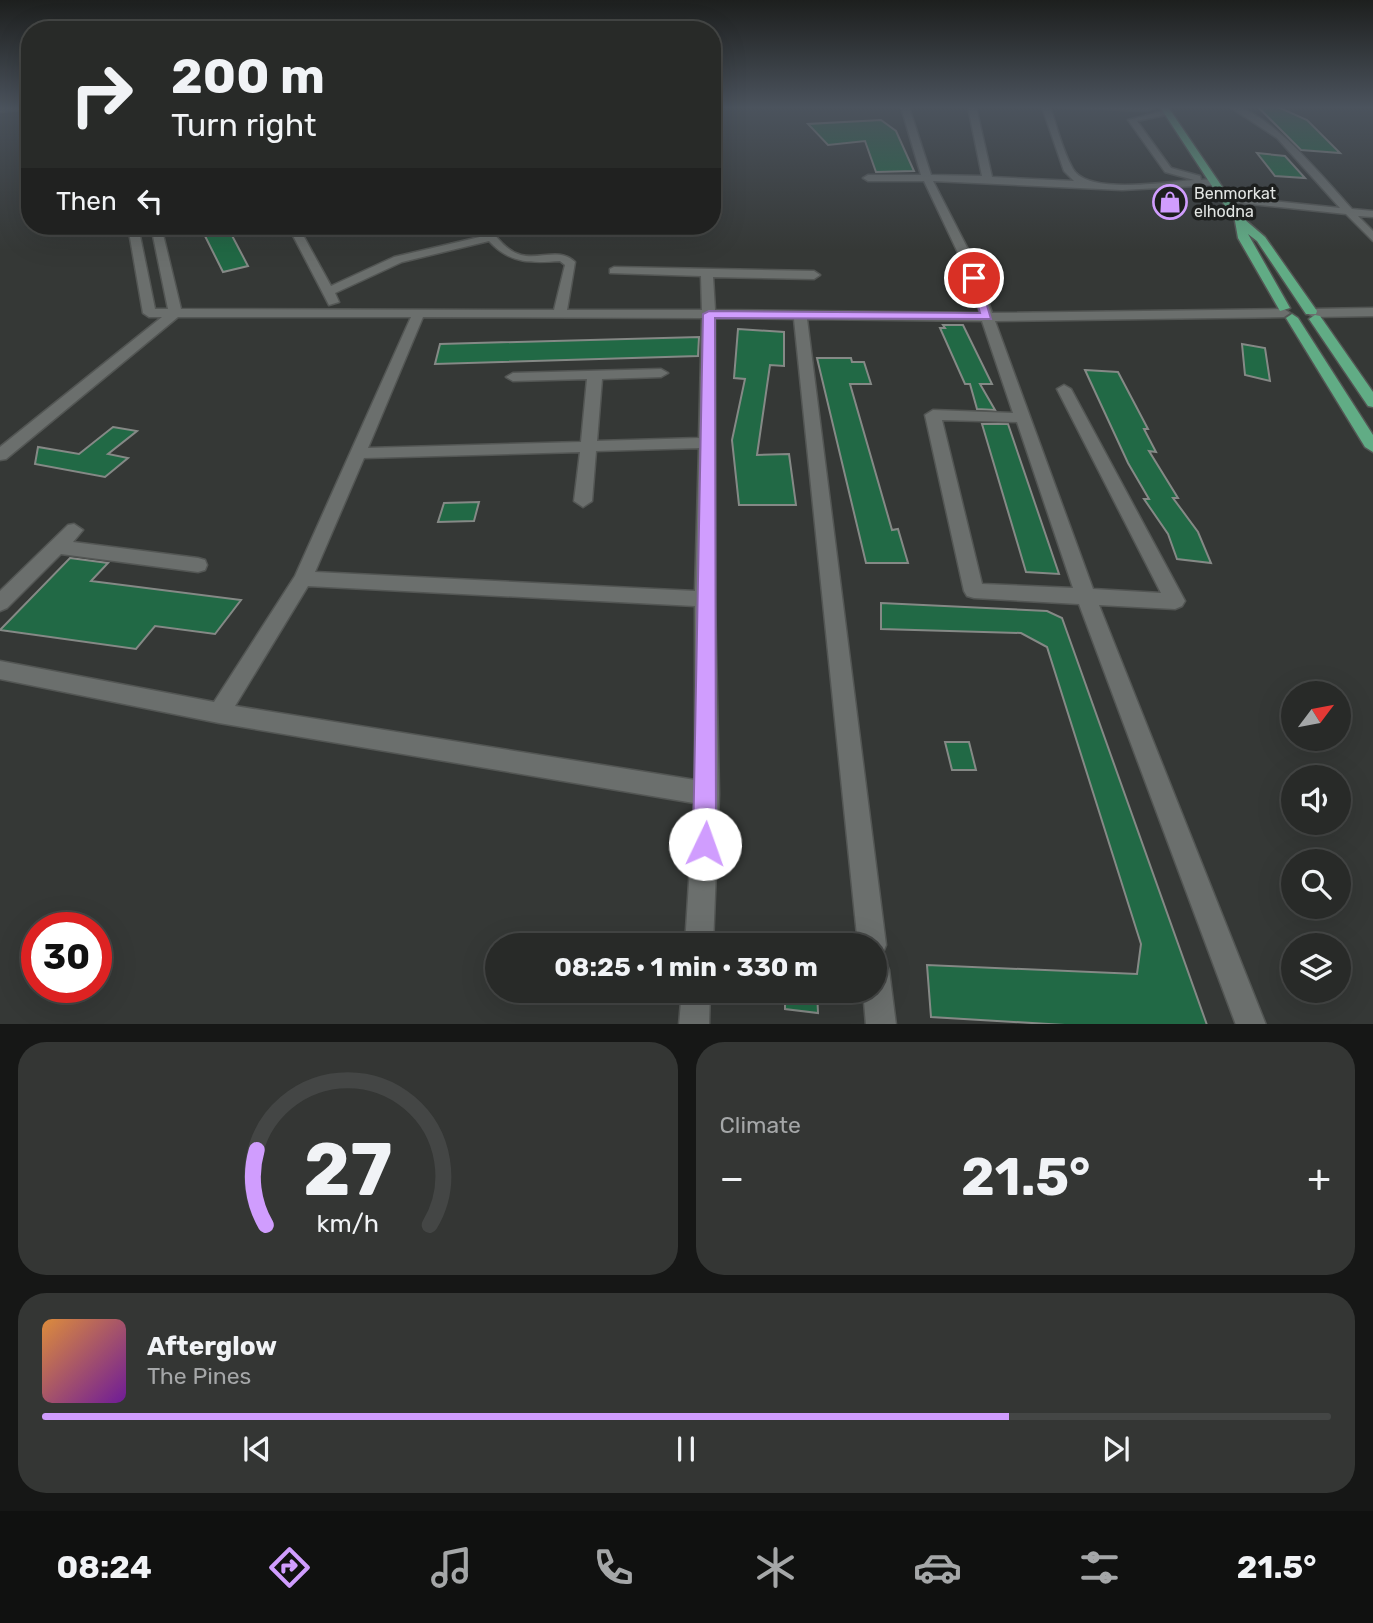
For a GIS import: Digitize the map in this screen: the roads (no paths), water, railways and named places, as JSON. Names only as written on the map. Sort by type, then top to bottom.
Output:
[{"type":"main road","points":[[1196,155],[1240,221],[1261,239],[1373,403]]},
{"type":"main road","points":[[1240,221],[1244,238],[1287,313],[1373,447]]},
{"type":"main road","points":[[1287,313],[1314,315]]},
{"type":"street","points":[[920,155],[927,178],[967,259],[1086,598],[1251,1024]]},
{"type":"street","points":[[982,155],[988,180]]},
{"type":"street","points":[[1063,155],[1069,172],[1084,185]]},
{"type":"street","points":[[1157,155],[1168,170],[1214,182]]},
{"type":"street","points":[[1297,155],[1373,238]]},
{"type":"street","points":[[868,178],[1084,185],[1214,182]]},
{"type":"street","points":[[1225,200],[1373,214]]},
{"type":"street","points":[[135,235],[149,313],[987,317],[1287,313]]},
{"type":"street","points":[[158,235],[175,313]]},
{"type":"street","points":[[298,235],[339,314]]},
{"type":"street","points":[[328,292],[398,259],[492,237],[508,256],[524,259],[562,257],[571,264],[559,315]]},
{"type":"street","points":[[614,271],[814,275]]},
{"type":"street","points":[[700,933],[707,794],[707,274]]},
{"type":"street","points":[[1314,315],[1373,312]]},
{"type":"street","points":[[0,455],[175,313]]},
{"type":"street","points":[[219,713],[303,579],[418,315]]},
{"type":"street","points":[[1314,315],[1373,321]]},
{"type":"street","points":[[800,317],[871,933]]},
{"type":"street","points":[[513,377],[661,373]]},
{"type":"street","points":[[583,501],[596,374]]},
{"type":"street","points":[[1023,418],[933,415],[974,591],[1175,601],[1064,389]]},
{"type":"street","points":[[358,453],[708,443]]},
{"type":"street","points":[[0,603],[74,530]]},
{"type":"street","points":[[57,547],[198,565]]},
{"type":"street","points":[[303,579],[705,599]]},
{"type":"street","points":[[0,670],[219,713],[707,794]]},
{"type":"street","points":[[694,1024],[695,1003]]},
{"type":"street","points":[[879,1003],[881,1024]]},
{"type":"place","name":"Benmorkat elhodna","points":[[1170,202]]}]
